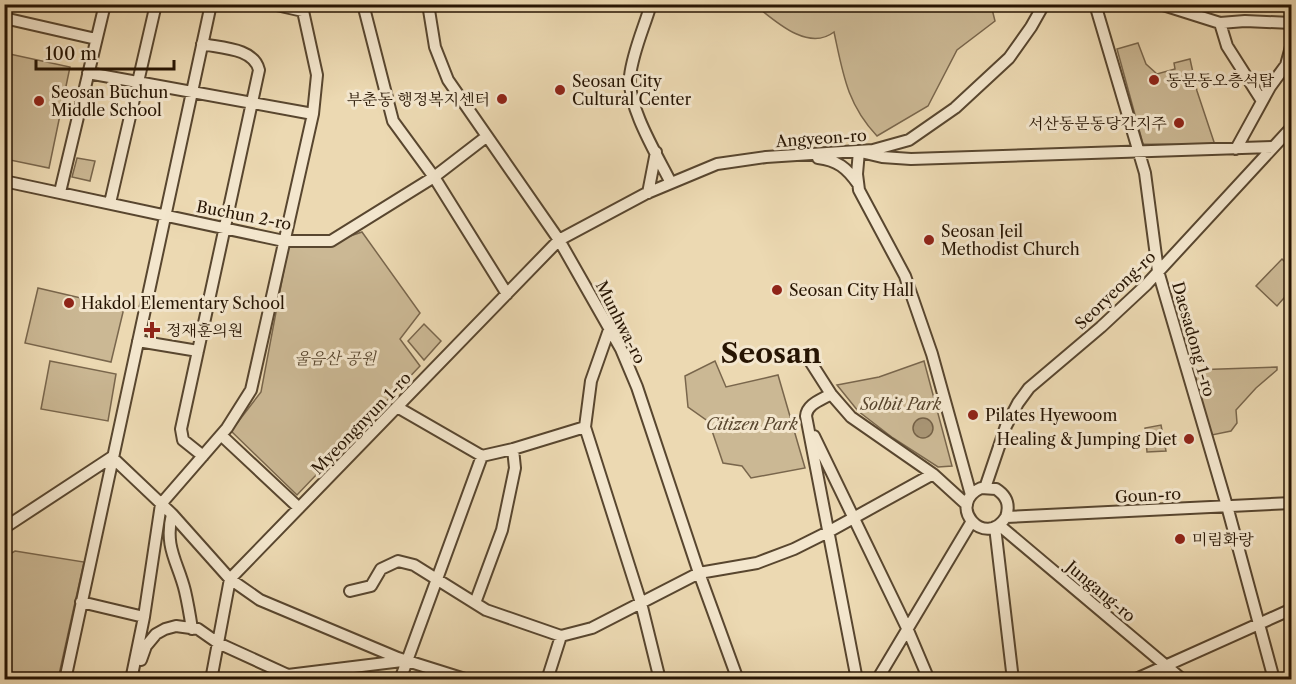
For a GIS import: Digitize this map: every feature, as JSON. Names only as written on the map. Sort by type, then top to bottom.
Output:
[{"type":"street","points":[[60,192],[105,4]]},
{"type":"street","points":[[110,202],[156,4]]},
{"type":"street","points":[[65,680],[211,4]]},
{"type":"street","points":[[132,680],[144,618],[160,504],[221,435],[251,390],[314,114],[317,75],[306,8],[272,4]]},
{"type":"street","points":[[363,4],[393,121],[434,177],[507,294]]},
{"type":"street","name":"Munhwa-ro","points":[[428,4],[435,47],[444,71],[486,137],[559,240],[610,327],[637,387],[699,573],[738,680]]},
{"type":"street","points":[[651,4],[633,60],[630,81],[633,104],[670,183]]},
{"type":"street","name":"Angyeon-ro","points":[[559,240],[648,193],[706,167],[724,162],[879,149],[904,142],[948,115],[1009,58],[1044,4]]},
{"type":"street","name":"Daesadong 1-ro","points":[[1095,4],[1139,151],[1150,207],[1158,271],[1260,622],[1272,680]]},
{"type":"street","points":[[1160,4],[1220,23],[1245,21],[1292,23]]},
{"type":"street","points":[[4,18],[96,39]]},
{"type":"street","points":[[1220,23],[1227,46],[1262,101]]},
{"type":"street","points":[[1236,149],[1270,87],[1286,65],[1292,43]]},
{"type":"street","points":[[202,44],[246,54],[254,59],[259,70],[181,435],[185,442],[203,456]]},
{"type":"street","points":[[88,73],[314,114]]},
{"type":"street","name":"Seoryeong-ro","points":[[985,488],[1006,426],[1023,395],[1042,375],[1101,327],[1158,271],[1292,127]]},
{"type":"street","name":"Buchun 2-ro","points":[[4,180],[284,241],[331,241],[434,177],[486,137]]},
{"type":"street","points":[[858,184],[859,151],[876,156],[911,159],[1273,147]]},
{"type":"street","points":[[648,193],[656,152]]},
{"type":"street","points":[[811,154],[814,158],[840,163],[851,174],[858,184],[865,205],[905,276],[932,354],[969,500],[968,514],[972,521],[877,680]]},
{"type":"street","name":"Myeongnyun 1-ro","points":[[230,579],[559,240]]},
{"type":"street","points":[[610,327],[591,381],[585,427],[641,603],[660,680]]},
{"type":"street","points":[[138,340],[198,351]]},
{"type":"street","points":[[808,358],[831,394],[858,423],[969,500]]},
{"type":"street","points":[[831,394],[808,408],[806,413],[857,680]]},
{"type":"street","points":[[397,407],[482,456],[585,427]]},
{"type":"street","points":[[807,422],[907,628],[929,680]]},
{"type":"street","points":[[221,435],[299,508]]},
{"type":"street","points":[[475,603],[502,530],[515,468],[513,449]]},
{"type":"street","points":[[400,680],[482,456]]},
{"type":"street","points":[[112,457],[172,514],[230,579],[260,600],[407,661],[468,680]]},
{"type":"street","points":[[4,528],[112,457]]},
{"type":"street","points":[[350,591],[371,586],[381,569],[398,561],[414,565],[486,610],[561,636],[592,628],[699,573],[757,563],[776,557],[828,532],[933,474]]},
{"type":"street","points":[[969,500],[977,490],[985,488],[996,489],[1004,495],[1008,503],[1000,523],[1013,680]]},
{"type":"street","name":"Goun-ro","points":[[972,521],[982,528],[1000,523],[1292,502]]},
{"type":"street","points":[[172,514],[170,546],[186,592],[192,628]]},
{"type":"street","name":"Jungang-ro","points":[[1000,523],[1183,680]]},
{"type":"street","points":[[211,680],[230,579]]},
{"type":"street","points":[[81,602],[144,618]]},
{"type":"street","points":[[1134,680],[1291,609]]},
{"type":"street","points":[[132,680],[146,646],[156,634],[176,626],[198,629],[218,643],[288,677],[407,661]]},
{"type":"street","points":[[547,680],[561,636]]},
{"type":"green space","points":[[755,5],[991,5],[995,21],[957,50],[928,106],[877,136],[859,112],[848,88],[834,32],[824,37],[803,36],[782,26]]},
{"type":"green space","points":[[1138,43],[1146,64],[1157,74],[1175,69],[1174,63],[1190,59],[1197,91],[1215,145],[1143,144],[1117,49]]},
{"type":"green space","name":"Seosan Buchun Middle School","points":[[5,53],[70,67],[49,168],[5,159]]},
{"type":"green space","points":[[77,158],[95,161],[90,181],[72,177]]},
{"type":"green space","name":"울음산 공원","points":[[362,232],[420,313],[400,339],[420,366],[297,495],[231,431],[261,392],[289,243],[327,244]]},
{"type":"green space","points":[[1282,259],[1291,268],[1291,290],[1277,306],[1256,286]]},
{"type":"green space","points":[[38,288],[124,308],[111,362],[25,343]]},
{"type":"green space","points":[[424,324],[441,341],[424,360],[408,341]]},
{"type":"green space","points":[[50,361],[116,374],[108,421],[41,409]]},
{"type":"green space","name":"Citizen Park","points":[[715,361],[726,387],[778,375],[805,468],[751,478],[742,466],[723,463],[709,422],[688,407],[685,376]]},
{"type":"green space","name":"Solbit Park","points":[[924,361],[952,466],[938,467],[893,438],[858,411],[837,385],[879,377]]},
{"type":"green space","points":[[1277,367],[1277,370],[1236,410],[1237,423],[1231,431],[1212,435],[1192,370]]},
{"type":"green space","points":[[1161,425],[1166,451],[1147,452],[1145,428]]},
{"type":"green space","points":[[15,551],[84,562],[58,679],[5,679],[5,557]]},
{"type":"shaded area","points":[[919,418],[927,418],[933,424],[933,432],[927,438],[919,438],[913,432],[913,424]]},
{"type":"place","name":"동문동오층석탑","points":[[1154,80]]},
{"type":"place","name":"Seosan City Cultural Center","points":[[560,90]]},
{"type":"place","name":"부춘동 행정복지센터","points":[[502,99]]},
{"type":"place","name":"Seosan Buchun Middle School","points":[[39,101]]},
{"type":"place","name":"서산동문동당간지주","points":[[1179,123]]},
{"type":"place","name":"Seosan Jeil Methodist Church","points":[[929,240]]},
{"type":"place","name":"Seosan City Hall","points":[[777,290]]},
{"type":"place","name":"Hakdol Elementary School","points":[[69,303]]},
{"type":"place","name":"정재훈의원","points":[[152,330]]},
{"type":"place","name":"Pilates Hyewoom","points":[[973,415]]},
{"type":"place","name":"Healing & Jumping Diet","points":[[1189,439]]},
{"type":"place","name":"미림화랑","points":[[1180,539]]},
{"type":"district","name":"Seosan","points":[[771,353]]}]
